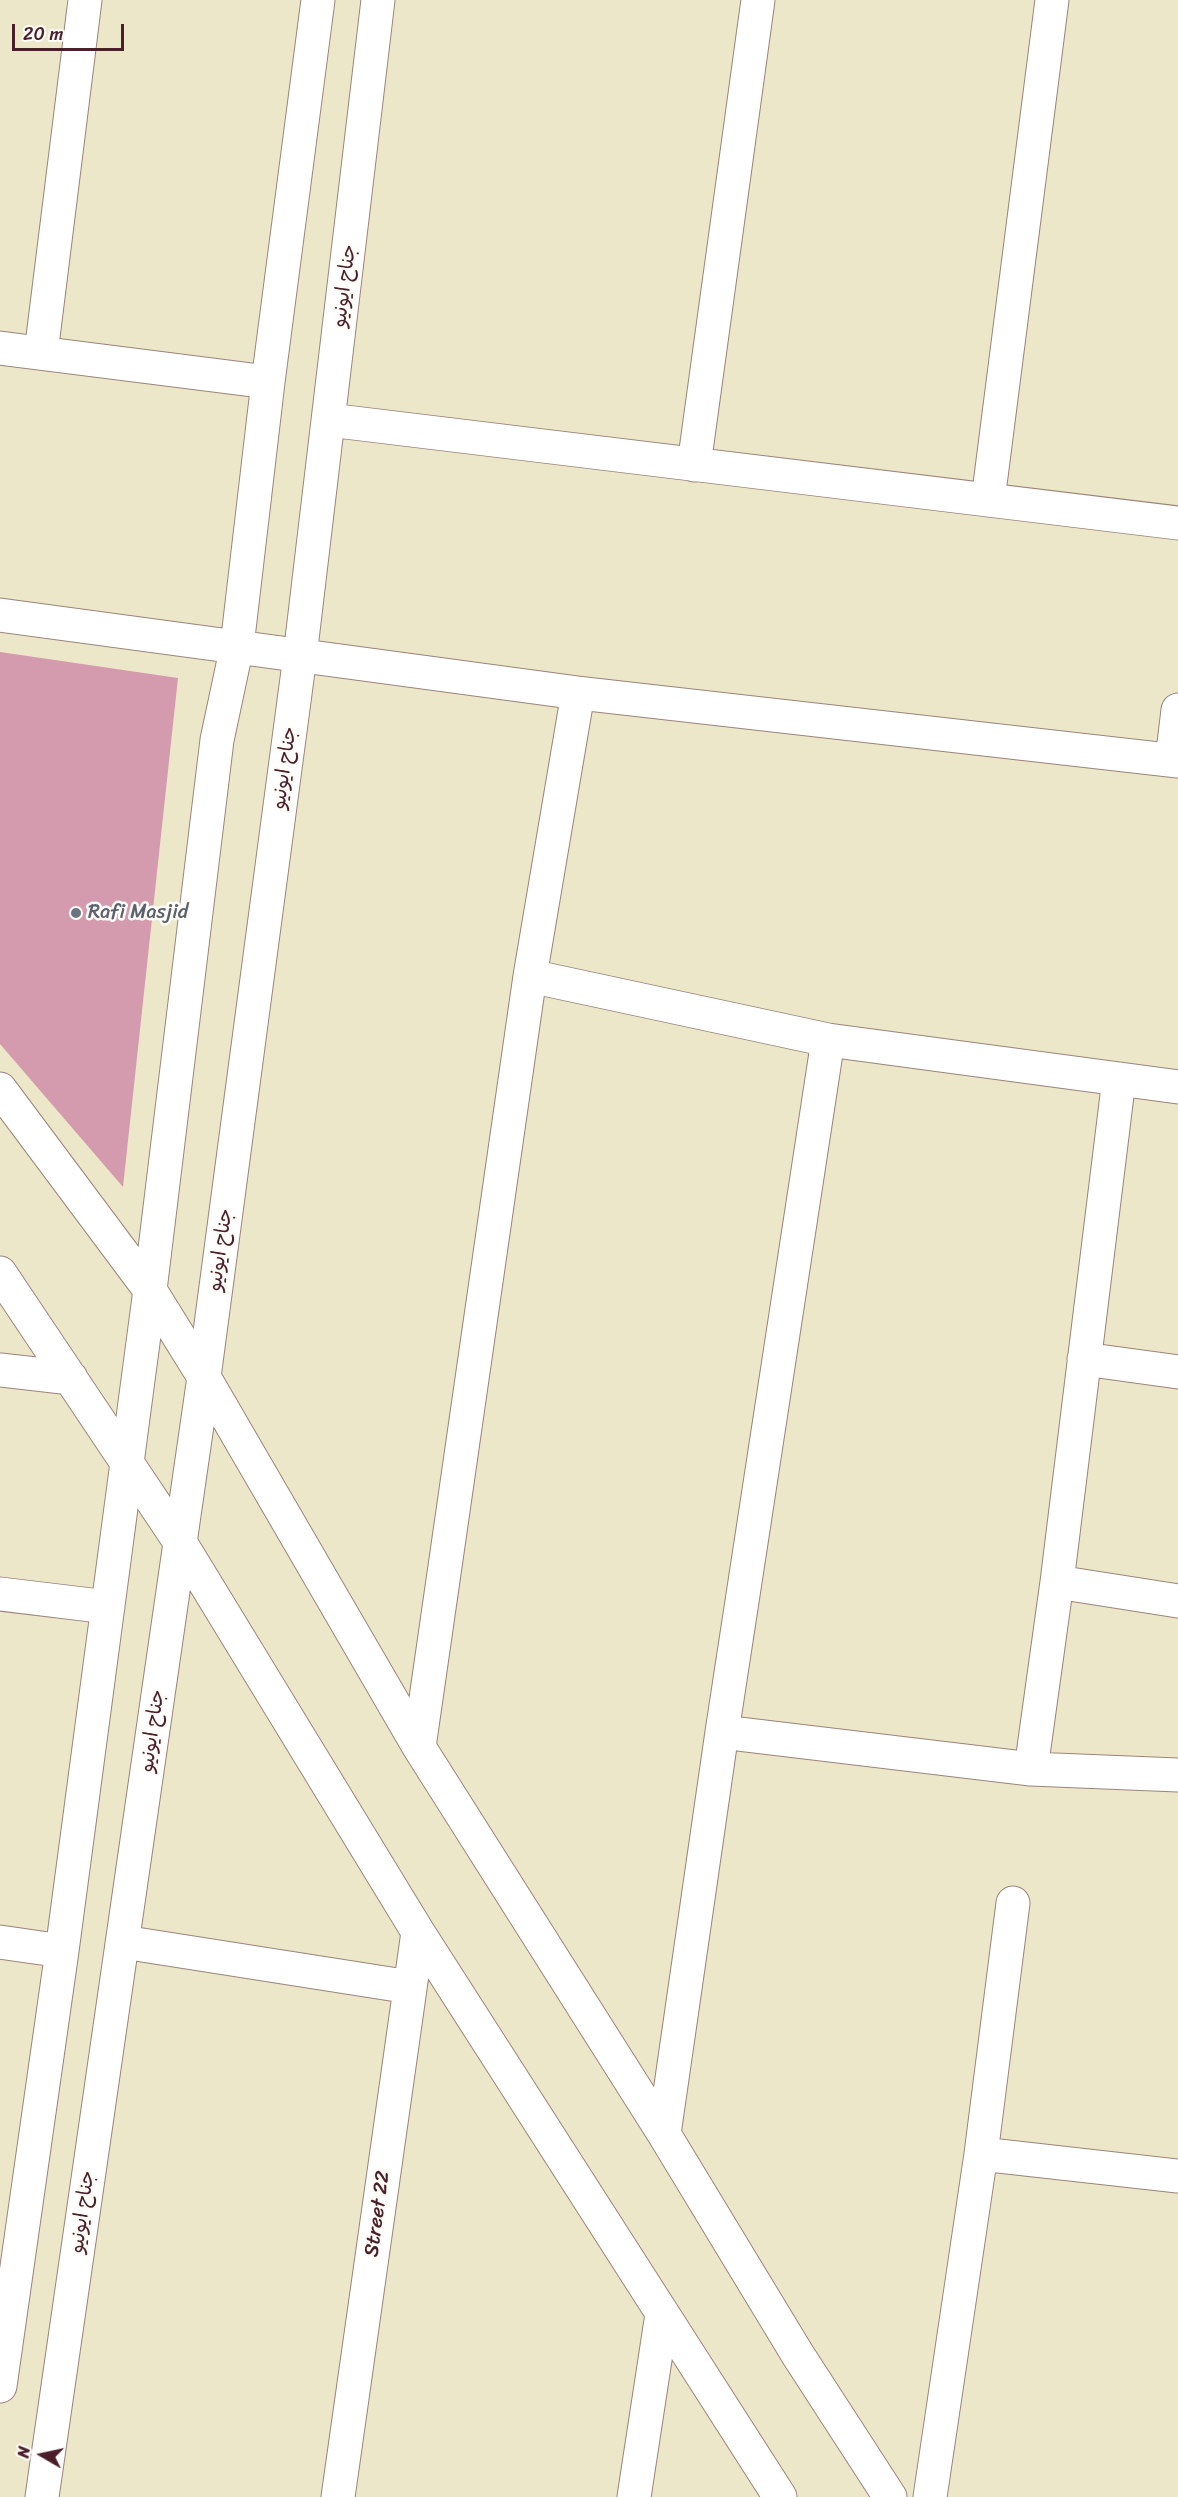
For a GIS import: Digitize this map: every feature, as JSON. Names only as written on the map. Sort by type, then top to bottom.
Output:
[{"type":"street","points":[[41,353],[85,0]]},
{"type":"street","points":[[0,2386],[62,1951],[150,1290],[217,740],[237,646],[268,382],[318,0]]},
{"type":"street","name":"جناح ایونیو","points":[[42,2497],[204,1377],[300,656],[378,0]]},
{"type":"street","points":[[694,465],[758,0]]},
{"type":"street","points":[[988,500],[1052,0]]},
{"type":"street","points":[[0,348],[268,382]]},
{"type":"street","points":[[328,420],[1178,523]]},
{"type":"street","points":[[0,615],[578,693],[1175,761],[1178,710]]},
{"type":"street","points":[[420,1747],[530,976],[578,693]]},
{"type":"street","points":[[530,976],[828,1040],[1178,1087]]},
{"type":"street","points":[[664,2134],[722,1732],[828,1040]]},
{"type":"street","points":[[1031,1769],[1057,1582],[1119,1079]]},
{"type":"street","points":[[0,1089],[150,1290],[204,1377],[420,1747],[664,2134],[798,2355],[890,2497]]},
{"type":"street","points":[[0,1273],[180,1542],[418,1932],[780,2497]]},
{"type":"street","points":[[1084,1359],[1178,1372]]},
{"type":"street","points":[[0,1370],[71,1378]]},
{"type":"street","points":[[1057,1582],[1178,1601]]},
{"type":"street","points":[[0,1594],[108,1607]]},
{"type":"street","points":[[722,1732],[1031,1769],[1178,1775]]},
{"type":"street","points":[[930,2497],[981,2154],[1013,1903]]},
{"type":"street","name":"Street 22","points":[[338,2497],[418,1932]]},
{"type":"street","points":[[0,1942],[62,1951]]},
{"type":"street","points":[[123,1942],[410,1987]]},
{"type":"street","points":[[981,2154],[1178,2176]]},
{"type":"street","points":[[634,2497],[662,2314]]},
{"type":"building","name":"Rafi Masjid","points":[[0,652],[178,678],[123,1187],[0,1044]]},
{"type":"place","name":"Rafi Masjid","points":[[76,913]]}]
